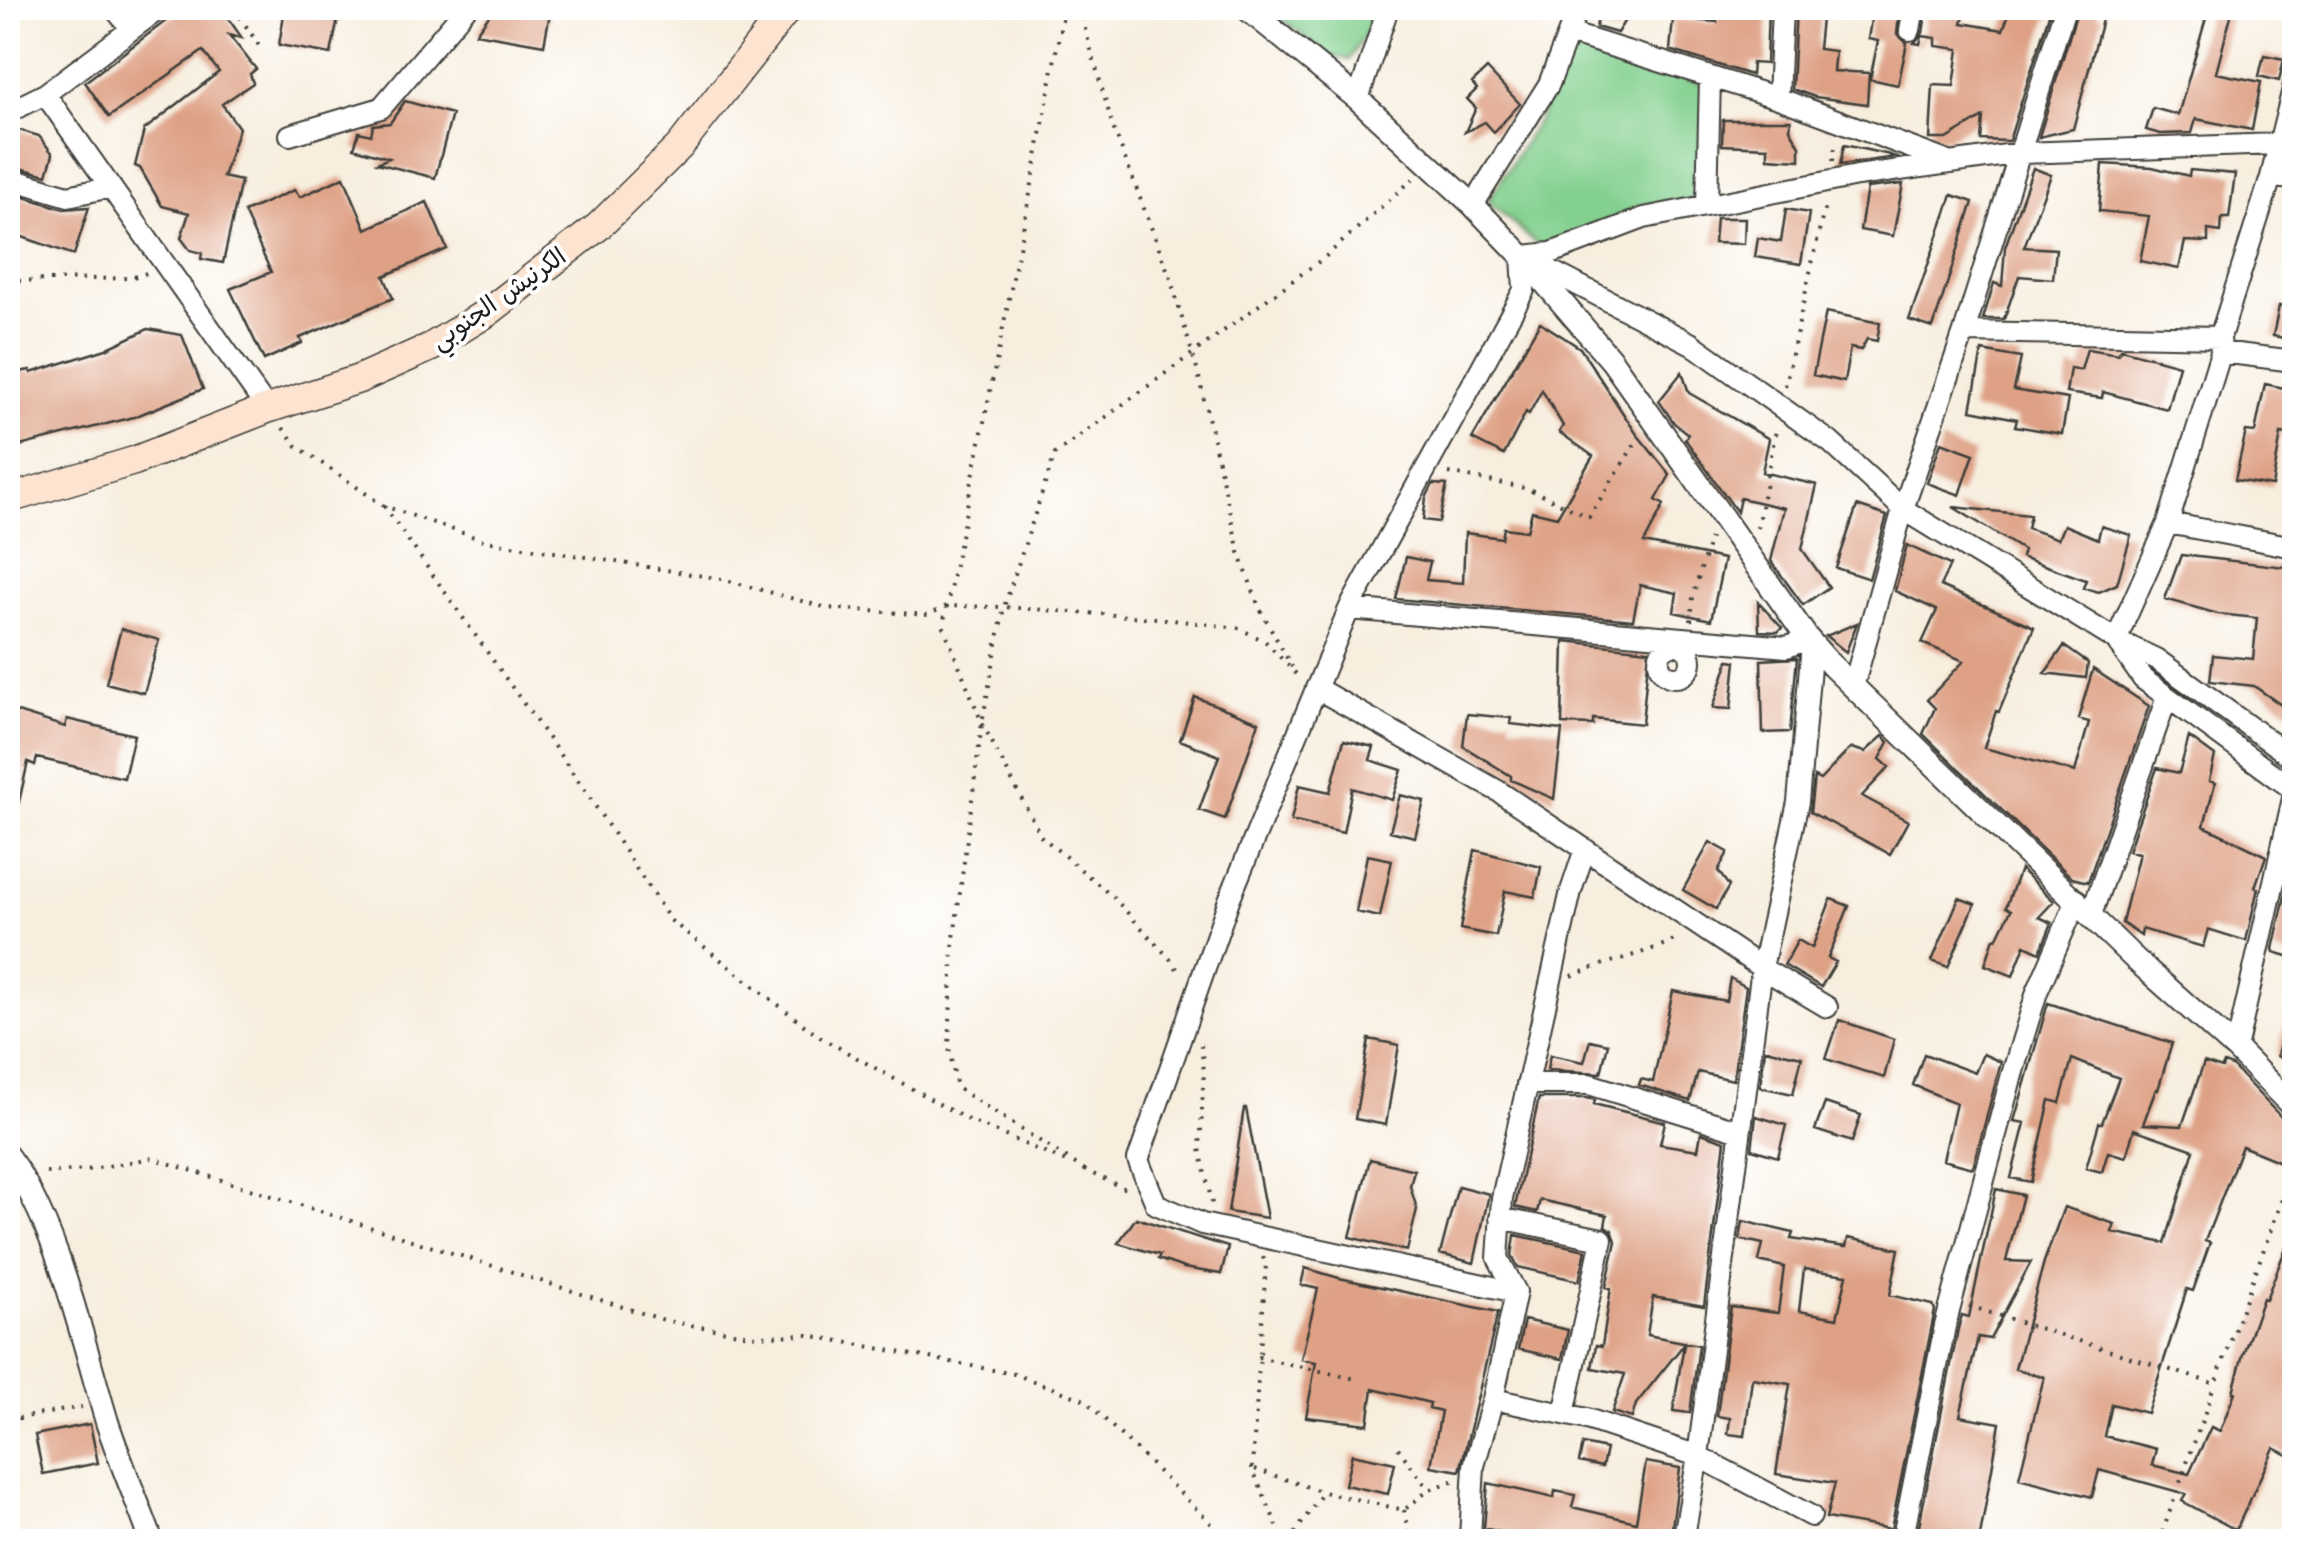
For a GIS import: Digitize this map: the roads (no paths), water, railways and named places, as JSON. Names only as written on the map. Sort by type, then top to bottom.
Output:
[{"type":"main road","name":"الكرنيش الجنوبي","points":[[8,498],[134,461],[267,409],[359,380],[431,347],[502,301],[599,226],[680,146],[788,8]]},
{"type":"street","points":[[114,8],[132,29]]},
{"type":"street","points":[[8,108],[15,109],[46,94],[160,8]]},
{"type":"street","points":[[290,135],[381,108],[466,8]]},
{"type":"street","points":[[1246,8],[1358,100],[1473,205],[1522,256],[1612,361],[1810,642],[2294,1108]]},
{"type":"street","points":[[1358,100],[1388,8]]},
{"type":"street","points":[[1473,205],[1549,84],[1578,8]]},
{"type":"street","points":[[1778,98],[1782,8]]},
{"type":"street","points":[[1910,30],[1914,8]]},
{"type":"street","points":[[1853,687],[1903,509],[1964,332],[2066,8]]},
{"type":"street","points":[[1569,33],[1778,98],[1951,162]]},
{"type":"street","points":[[1707,205],[1710,78]]},
{"type":"street","points":[[2116,640],[2168,523],[2271,177],[2294,86]]},
{"type":"street","points":[[46,94],[267,409]]},
{"type":"street","points":[[1522,256],[1551,254],[1644,218],[1830,181],[1951,162],[2021,153],[2278,144]]},
{"type":"street","points":[[2271,177],[2294,179]]},
{"type":"street","points":[[8,178],[68,196],[111,187]]},
{"type":"street","points":[[1522,256],[1692,344],[1830,442],[1903,509],[2116,640],[2156,659],[2294,759]]},
{"type":"street","points":[[1516,1292],[1202,1224],[1156,1204],[1138,1160],[1229,900],[1349,609],[1524,290],[1522,256]]},
{"type":"street","points":[[1964,332],[2220,345],[2294,361]]},
{"type":"street","points":[[2168,523],[2294,548]]},
{"type":"street","points":[[1349,609],[1683,642],[1787,648],[1810,642]]},
{"type":"street","points":[[2116,640],[2143,680],[2294,792],[2236,1049]]},
{"type":"street","points":[[1683,1542],[1698,1456],[1762,968],[1798,802],[1810,642]]},
{"type":"street","points":[[1316,688],[1498,791],[1762,968],[1828,1007]]},
{"type":"street","points":[[1902,1542],[1952,1301],[2037,992],[2084,908],[2168,697]]},
{"type":"street","points":[[1482,1542],[1470,1538],[1474,1474],[1516,1292],[1498,1258],[1502,1198],[1571,891],[1586,849]]},
{"type":"street","points":[[1527,1084],[1590,1084],[1740,1131]]},
{"type":"street","points":[[14,1166],[54,1248],[102,1404],[152,1542]]},
{"type":"street","points":[[1500,1218],[1602,1239],[1564,1414]]},
{"type":"street","points":[[1493,1399],[1564,1414],[1698,1456],[1811,1516]]}]
